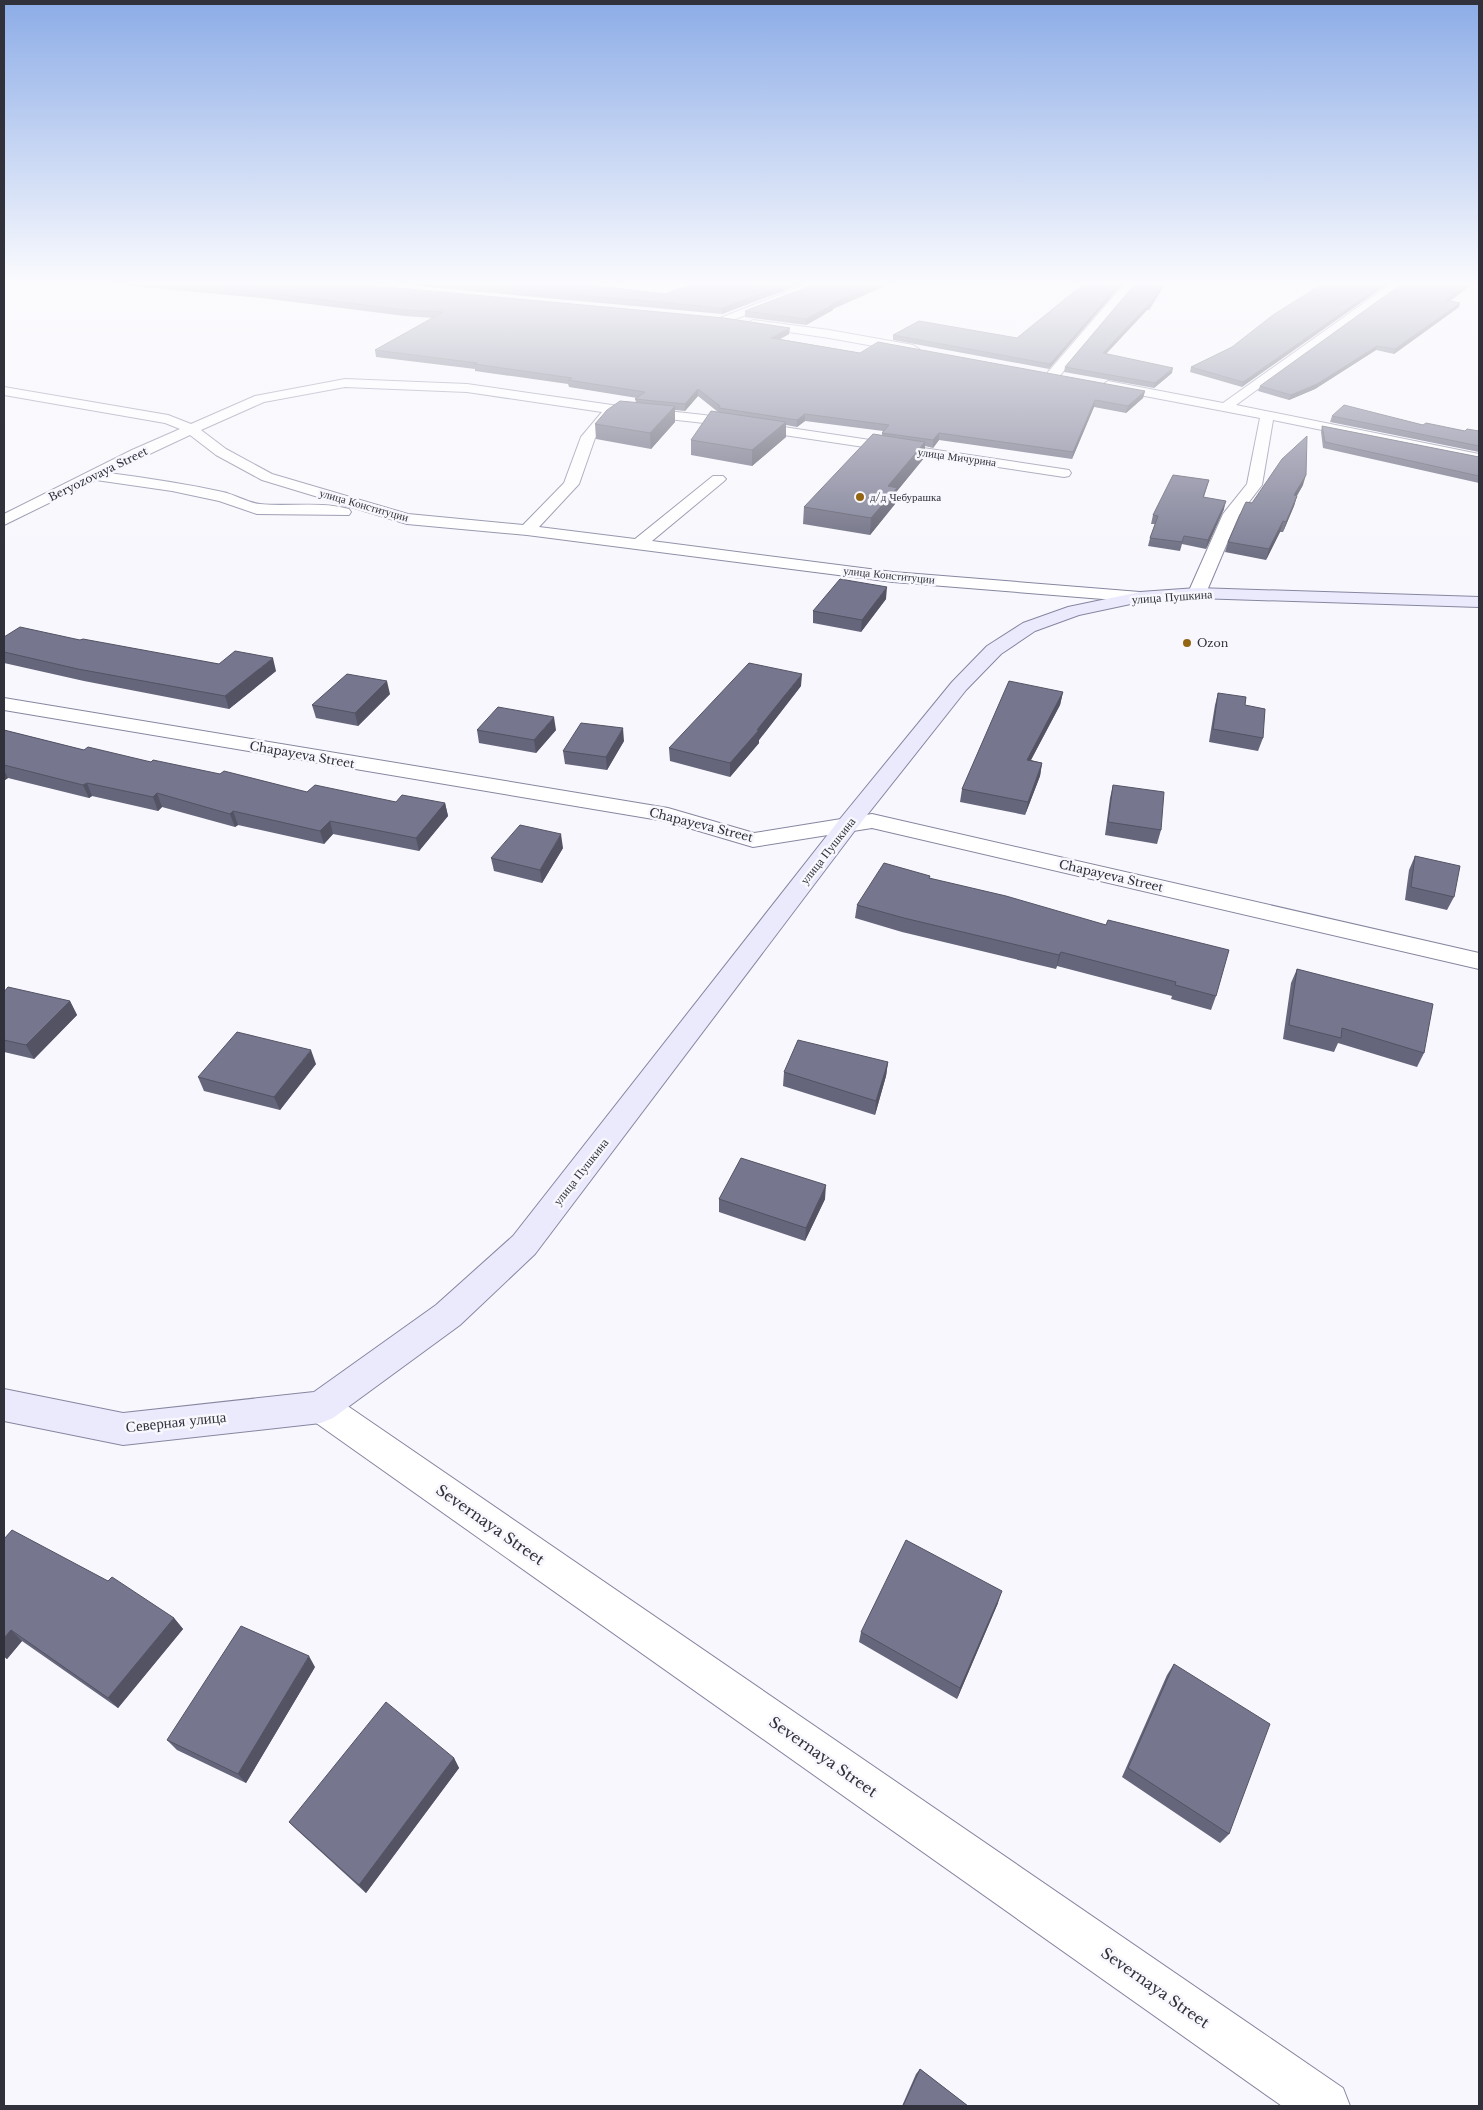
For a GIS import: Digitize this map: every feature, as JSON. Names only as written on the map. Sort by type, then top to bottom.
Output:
[{"type":"main road","name":"улица Пушкина","points":[[321,1407],[448,1315],[524,1245],[848,824],[959,686],[994,650],[1030,627],[1074,611],[1140,597],[1198,593],[1479,602]]},
{"type":"main road","name":"Северная улица","points":[[4,1405],[123,1429],[321,1407]]},
{"type":"street","points":[[1225,407],[1261,381]]},
{"type":"street","points":[[1091,382],[1267,414],[1479,458]]},
{"type":"street","name":"улица Мичурина","points":[[193,430],[260,399],[345,383],[467,388],[612,409],[704,419],[1064,473]]},
{"type":"street","points":[[4,391],[168,419],[193,430]]},
{"type":"street","points":[[527,530],[571,484],[588,437],[612,409]]},
{"type":"street","points":[[1198,593],[1231,514],[1254,485],[1267,414]]},
{"type":"street","name":"Beryozovaya Street","points":[[4,520],[138,453],[193,430]]},
{"type":"street","name":"улица Конституции","points":[[193,430],[222,452],[267,477],[407,519],[527,530],[894,577],[1140,597]]},
{"type":"street","points":[[94,475],[172,486],[223,497],[257,509],[318,509],[407,519]]},
{"type":"street","points":[[639,544],[718,479]]},
{"type":"street","name":"Chapayeva Street","points":[[4,704],[668,815],[753,840],[872,821],[1479,961]]},
{"type":"street","name":"Severnaya Street","points":[[321,1407],[1325,2106]]},
{"type":"building","points":[[577,381],[1093,381],[1145,391],[1128,406],[1095,400],[1073,452],[939,433],[933,440],[882,433],[889,425],[805,414],[797,420],[719,408],[720,406],[698,389],[685,404],[635,399],[645,392]]},
{"type":"building","points":[[1266,381],[1321,381],[1291,395],[1260,386]]},
{"type":"building","points":[[620,401],[675,406],[650,433],[595,424],[607,410]]},
{"type":"building","points":[[1344,405],[1423,425],[1426,423],[1465,431],[1467,429],[1479,431],[1479,446],[1332,416]]},
{"type":"building","points":[[711,411],[786,422],[752,450],[691,440]]},
{"type":"building","points":[[1322,426],[1479,457],[1479,476],[1325,442]]},
{"type":"building","points":[[873,434],[925,442],[888,486],[897,488],[871,518],[804,507]]},
{"type":"building","points":[[1307,436],[1306,475],[1294,495],[1297,496],[1286,522],[1283,521],[1269,549],[1228,542],[1246,502],[1252,503],[1282,459]]},
{"type":"building","points":[[1173,475],[1209,480],[1203,497],[1226,501],[1208,540],[1184,536],[1182,542],[1150,538],[1158,516],[1153,515]]},
{"type":"building","points":[[840,579],[887,587],[862,620],[813,611]]},
{"type":"building","points":[[20,627],[80,640],[219,664],[235,651],[273,658],[225,696],[78,669],[4,652],[4,637]]},
{"type":"building","points":[[749,663],[802,674],[757,730],[759,730],[730,763],[669,748]]},
{"type":"building","points":[[347,674],[387,681],[355,713],[312,705]]},
{"type":"building","points":[[1009,681],[1063,692],[1027,760],[1042,763],[1028,802],[962,789]]},
{"type":"building","points":[[1218,693],[1246,697],[1245,705],[1265,709],[1263,738],[1213,729]]},
{"type":"building","points":[[498,707],[554,717],[534,740],[477,730]]},
{"type":"building","points":[[581,723],[623,728],[606,757],[563,751]]},
{"type":"building","points":[[4,730],[84,750],[88,747],[151,762],[153,760],[220,774],[224,771],[307,792],[315,785],[396,802],[402,795],[445,803],[416,838],[330,821],[320,831],[233,811],[230,814],[157,793],[153,797],[87,783],[83,785],[4,765]]},
{"type":"building","points":[[1113,785],[1164,792],[1161,830],[1108,822]]},
{"type":"building","points":[[520,825],[561,834],[540,870],[491,858]]},
{"type":"building","points":[[1415,856],[1460,866],[1454,897],[1411,887]]},
{"type":"building","points":[[884,863],[930,876],[929,878],[1006,896],[1106,925],[1108,920],[1229,950],[1216,996],[1175,985],[1176,982],[1061,952],[1059,955],[857,905]]},
{"type":"building","points":[[1297,969],[1433,1004],[1424,1053],[1342,1028],[1341,1038],[1289,1025]]},
{"type":"building","points":[[8,987],[70,1001],[26,1045],[4,1040],[4,992]]},
{"type":"building","points":[[237,1032],[311,1050],[274,1097],[198,1077]]},
{"type":"building","points":[[798,1040],[888,1062],[876,1101],[784,1072]]},
{"type":"building","points":[[741,1158],[826,1185],[806,1228],[719,1199]]},
{"type":"building","points":[[12,1530],[108,1581],[112,1577],[174,1618],[108,1698],[11,1630],[4,1638],[4,1539]]},
{"type":"building","points":[[906,1540],[1002,1591],[960,1688],[861,1632]]},
{"type":"building","points":[[241,1626],[309,1656],[238,1774],[167,1740]]},
{"type":"building","points":[[1174,1664],[1270,1724],[1229,1834],[1128,1768]]},
{"type":"building","points":[[386,1702],[454,1758],[359,1885],[289,1822]]},
{"type":"building","points":[[920,2069],[968,2106],[903,2106]]},
{"type":"place","name":"д/д Чебурашка","points":[[860,497]]},
{"type":"place","name":"Ozon","points":[[1187,643]]}]
